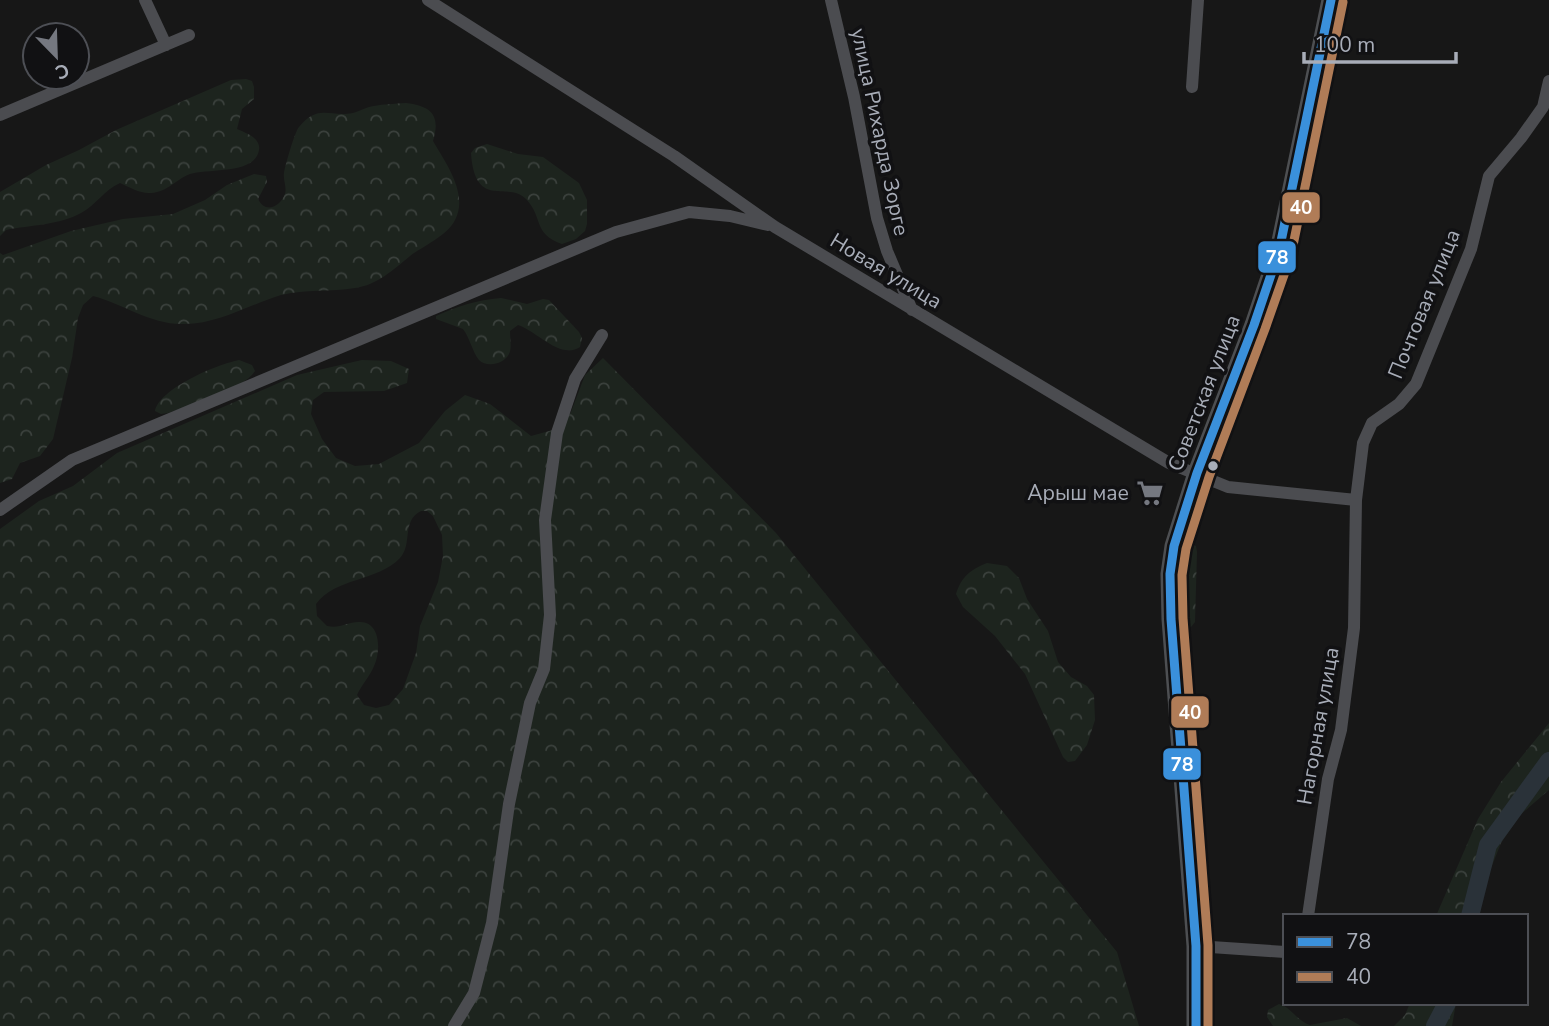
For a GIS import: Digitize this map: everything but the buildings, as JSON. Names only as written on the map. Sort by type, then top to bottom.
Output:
[{"type":"main road","name":"Советская улица","points":[[1196,1022],[1196,946],[1171,619],[1170,574],[1174,546],[1197,474],[1279,251],[1331,0]]},
{"type":"street","points":[[145,0],[166,45]]},
{"type":"street","name":"Новая улица","points":[[428,0],[674,156],[775,227],[1159,457],[1228,487],[1356,500]]},
{"type":"street","name":"улица Рихарда Зорге","points":[[831,0],[854,97],[877,218],[887,251],[912,310]]},
{"type":"street","points":[[1192,87],[1198,0]]},
{"type":"street","points":[[0,115],[189,36]]},
{"type":"street","name":"Почтовая улица","points":[[1356,500],[1363,443],[1373,424],[1399,404],[1416,384],[1471,249],[1489,176],[1543,107],[1549,82]]},
{"type":"street","points":[[0,510],[72,460],[616,232],[689,212],[730,216],[775,227]]},
{"type":"street","points":[[454,1026],[474,993],[489,934],[511,791],[530,703],[544,669],[550,615],[545,520],[557,433],[575,379],[602,335]]},
{"type":"street","name":"Нагорная улица","points":[[1308,914],[1328,779],[1341,730],[1354,628],[1356,500]]},
{"type":"street","points":[[1196,946],[1283,952]]},
{"type":"green space","points":[[231,80],[252,81],[254,99],[242,109],[237,129],[258,142],[256,158],[249,163],[240,167],[190,174],[167,188],[151,193],[120,183],[73,217],[6,230],[0,236],[0,192],[46,165],[116,130]]},
{"type":"green space","points":[[406,103],[428,109],[435,118],[433,141],[454,179],[459,200],[455,220],[446,231],[370,284],[281,295],[209,321],[184,324],[160,321],[93,296],[83,305],[78,318],[72,358],[53,439],[40,456],[20,463],[12,479],[0,483],[0,253],[3,255],[71,231],[123,219],[173,214],[254,174],[266,176],[267,182],[258,199],[264,206],[272,207],[280,202],[285,194],[284,173],[297,130],[312,115],[353,113],[371,107]]},
{"type":"green space","points":[[487,144],[518,154],[543,157],[579,183],[587,200],[585,231],[576,239],[562,244],[542,230],[526,199],[519,194],[485,188],[474,171],[471,153],[475,148]]},
{"type":"green space","points":[[501,298],[527,304],[549,300],[579,332],[582,338],[580,347],[565,350],[518,325],[510,331],[507,357],[499,362],[486,364],[479,360],[463,329],[436,319],[436,316],[460,306]]},
{"type":"green space","points":[[603,358],[776,533],[1117,952],[1139,1026],[0,1026],[0,529],[39,501],[73,486],[117,453],[297,375],[362,360],[391,361],[409,369],[407,383],[384,391],[324,392],[313,400],[311,414],[322,439],[336,458],[355,466],[379,464],[419,443],[445,411],[465,395],[490,404],[531,436],[560,428],[571,412],[585,375]],"holes":[[[421,511],[427,511],[433,516],[442,535],[443,556],[438,582],[420,626],[416,653],[403,689],[389,705],[376,708],[364,705],[357,695],[376,660],[378,646],[375,632],[372,626],[359,622],[336,627],[327,626],[317,616],[316,604],[334,589],[391,566],[404,552],[411,521]]]},
{"type":"green space","points":[[239,360],[252,365],[255,371],[249,378],[215,396],[168,413],[155,411],[167,394],[191,378]]},
{"type":"green space","points":[[1184,546],[1196,546],[1197,552],[1195,622],[1185,629],[1179,613],[1179,575]]},
{"type":"green space","points":[[987,563],[1007,566],[1019,578],[1027,599],[1048,631],[1058,662],[1071,677],[1087,686],[1094,695],[1095,720],[1087,745],[1075,761],[1068,762],[1063,757],[1025,674],[995,636],[963,607],[956,594],[967,574]]},
{"type":"green space","points":[[1549,723],[1549,790],[1520,815],[1501,843],[1473,914],[1437,914],[1478,819],[1501,782]]},
{"type":"green space","points":[[1279,1004],[1310,1025],[1347,1018],[1361,1026],[1273,1026],[1267,1017],[1268,1010]]},
{"type":"green space","points":[[1409,1005],[1456,1005],[1452,1026],[1394,1026],[1405,1015]]},
{"type":"waterway","points":[[1471,914],[1488,845],[1549,761]]},
{"type":"waterway","points":[[1435,1026],[1446,1005]]},
{"type":"transit line","name":"78","points":[[1196,1026],[1196,946],[1171,619],[1170,574],[1174,546],[1197,473],[1254,325],[1279,251],[1331,0]]},
{"type":"transit line","name":"40","points":[[1208,1026],[1208,945],[1182,575],[1186,549],[1209,477],[1291,255],[1343,2]]},
{"type":"place","name":"Арыш мае","points":[[1150,493]]}]
